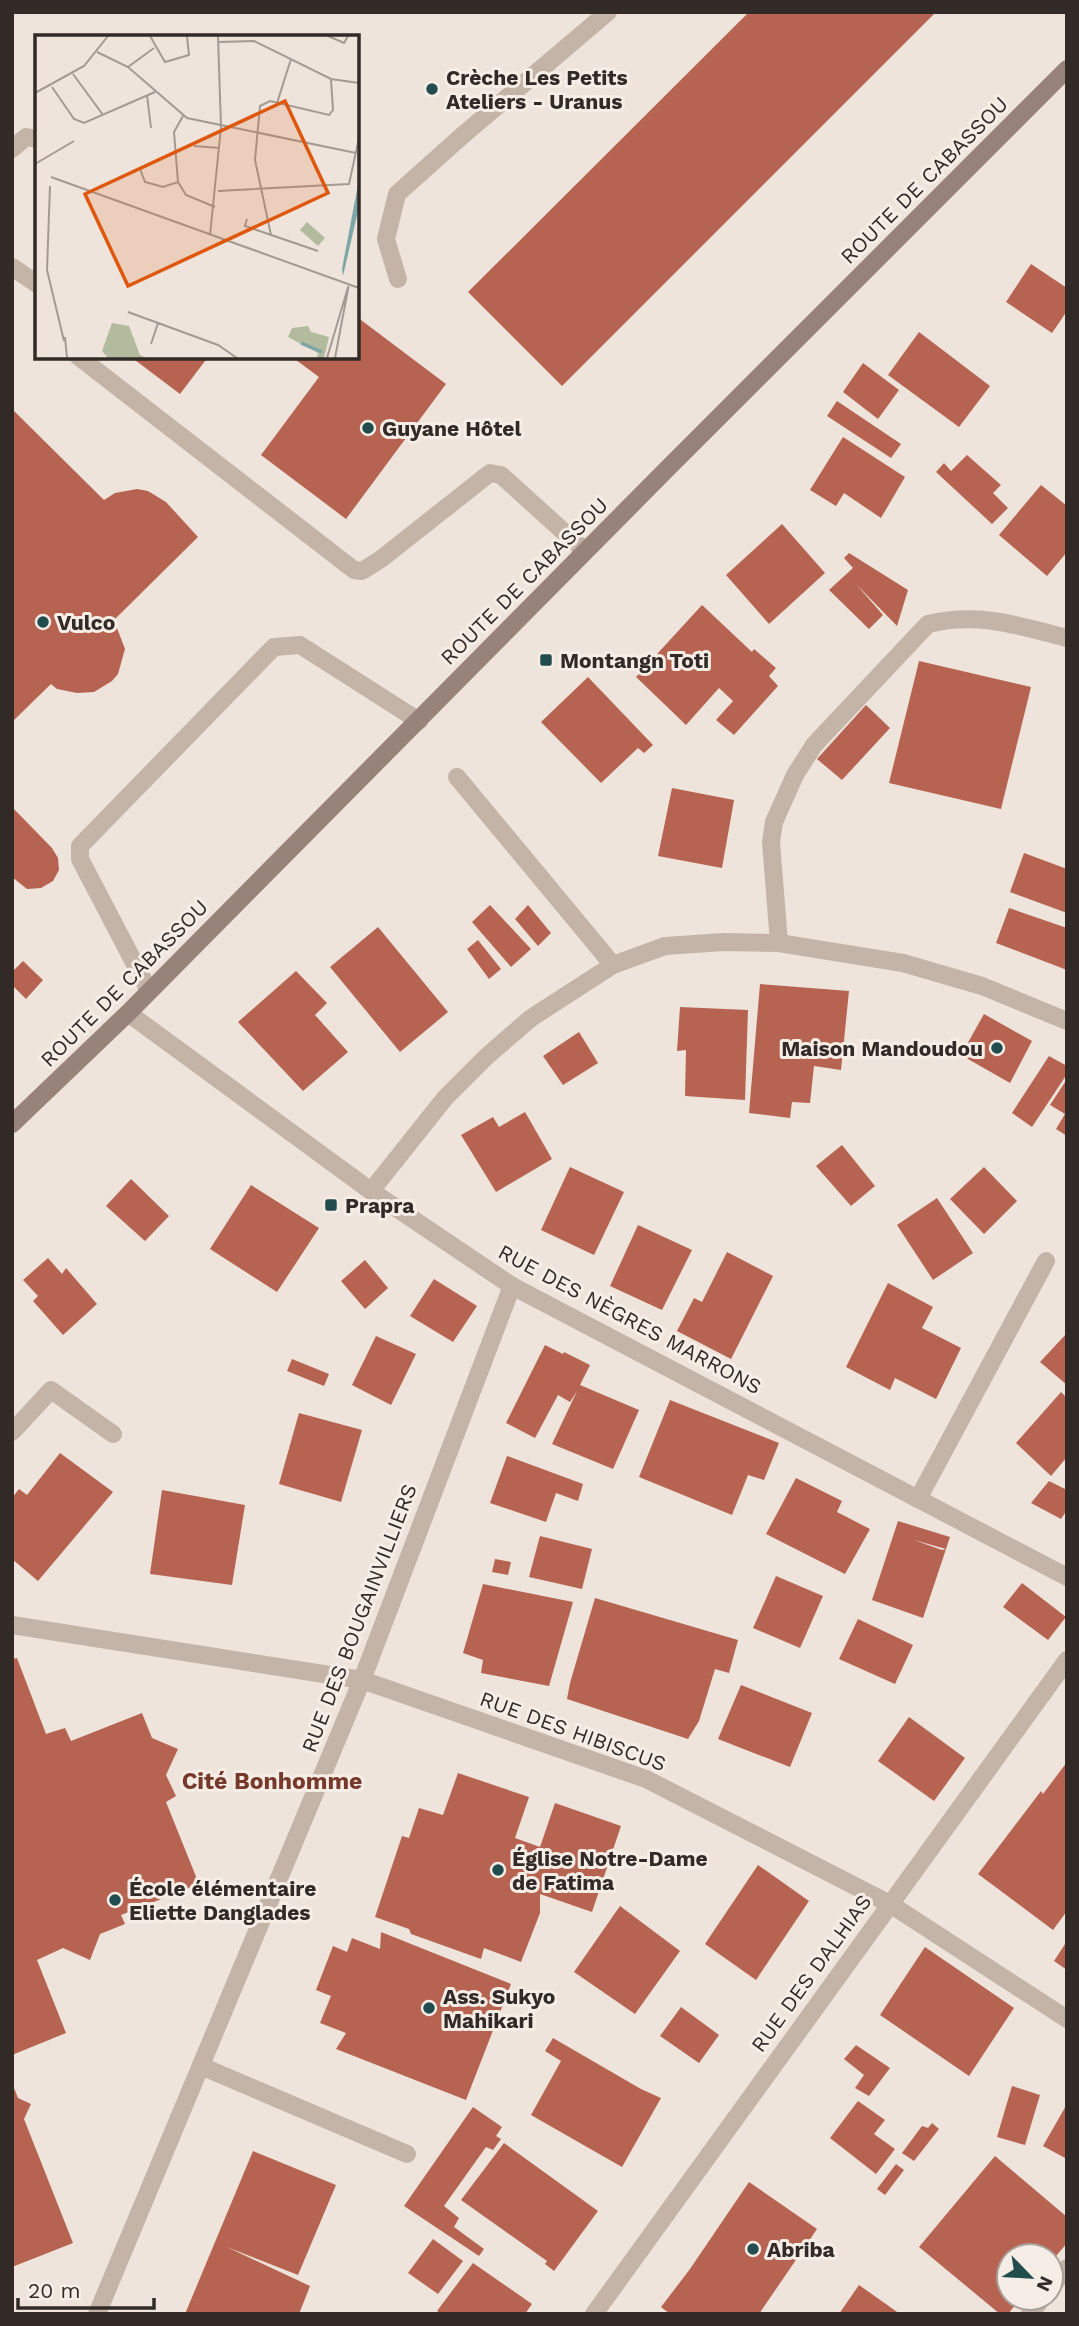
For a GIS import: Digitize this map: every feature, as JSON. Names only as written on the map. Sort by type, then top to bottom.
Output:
[{"type":"main road","name":"ROUTE DE CABASSOU","points":[[12,1124],[128,1013],[1067,69]]},
{"type":"street","points":[[398,279],[386,239],[397,194],[608,12]]},
{"type":"street","points":[[12,149],[26,137],[35,139]]},
{"type":"street","points":[[12,267],[35,283]]},
{"type":"street","points":[[82,359],[354,570],[362,571],[381,559],[490,473],[501,475],[585,551]]},
{"type":"street","points":[[779,943],[771,842],[774,822],[783,799],[814,745],[928,624],[952,619],[979,618],[1008,622],[1067,638]]},
{"type":"street","points":[[149,991],[80,859],[80,846],[274,647],[300,645],[419,721]]},
{"type":"street","points":[[457,777],[613,965]]},
{"type":"street","points":[[371,1191],[445,1098],[531,1018],[613,965],[666,946],[724,942],[779,943],[903,963],[982,986],[1067,1021]]},
{"type":"street","name":"RUE DES NÈGRES MARRONS","points":[[128,1013],[371,1191],[512,1286],[1067,1577]]},
{"type":"street","points":[[918,1499],[1046,1261]]},
{"type":"street","name":"RUE DES BOUGAINVILLIERS","points":[[97,2314],[362,1680],[512,1286]]},
{"type":"street","points":[[12,1432],[51,1390],[113,1434]]},
{"type":"street","name":"RUE DES HIBISCUS","points":[[12,1625],[362,1680],[646,1779],[890,1904],[1067,2019]]},
{"type":"street","name":"RUE DES DALHIAS","points":[[594,2314],[1067,1660]]},
{"type":"street","points":[[201,2066],[407,2154]]},
{"type":"building","points":[[749,12],[936,12],[562,386],[468,292]]},
{"type":"building","points":[[1031,264],[1067,288],[1067,311],[1052,333],[1006,302]]},
{"type":"building","points":[[359,319],[446,384],[346,519],[261,455],[319,377],[295,359],[359,359]]},
{"type":"building","points":[[919,332],[990,386],[959,427],[888,375]]},
{"type":"building","points":[[134,359],[206,359],[180,394]]},
{"type":"building","points":[[863,363],[899,390],[878,419],[843,392]]},
{"type":"building","points":[[837,401],[901,444],[891,458],[827,416]]},
{"type":"building","points":[[12,409],[104,500],[115,493],[137,489],[148,491],[166,502],[198,537],[114,620],[125,649],[118,674],[112,681],[94,692],[77,693],[57,689],[51,684],[12,722]]},
{"type":"building","points":[[843,437],[905,477],[881,518],[844,493],[836,506],[810,490]]},
{"type":"building","points":[[967,455],[1001,485],[993,493],[1008,508],[992,524],[936,472],[944,463],[951,471]]},
{"type":"building","points":[[1041,485],[1067,506],[1067,552],[1047,576],[999,535]]},
{"type":"building","points":[[782,524],[825,573],[769,624],[726,575]]},
{"type":"building","points":[[849,553],[908,590],[897,626],[856,584],[883,615],[869,629],[829,590],[853,568],[844,558]]},
{"type":"building","points":[[702,605],[752,652],[754,649],[776,668],[769,676],[778,686],[734,735],[716,720],[733,701],[719,688],[686,725],[636,677]]},
{"type":"building","points":[[919,661],[1031,687],[1001,809],[889,783]]},
{"type":"building","points":[[588,677],[653,745],[644,753],[638,748],[601,783],[541,722]]},
{"type":"building","points":[[866,705],[890,728],[842,780],[817,759]]},
{"type":"building","points":[[672,788],[734,800],[722,868],[658,856]]},
{"type":"building","points":[[12,807],[52,848],[58,858],[59,870],[53,881],[41,888],[27,889],[12,877]]},
{"type":"building","points":[[1024,853],[1067,869],[1067,913],[1010,892]]},
{"type":"building","points":[[490,905],[531,949],[511,967],[472,922]]},
{"type":"building","points":[[528,905],[551,933],[538,946],[515,919]]},
{"type":"building","points":[[1009,908],[1067,928],[1067,970],[996,943]]},
{"type":"building","points":[[378,927],[448,1012],[400,1052],[330,967]]},
{"type":"building","points":[[478,940],[501,969],[489,979],[467,949]]},
{"type":"building","points":[[23,961],[43,980],[26,999],[12,985],[12,972]]},
{"type":"building","points":[[296,971],[327,1003],[315,1015],[348,1052],[303,1091],[238,1022]]},
{"type":"building","points":[[760,984],[849,991],[841,1070],[814,1066],[810,1103],[792,1102],[790,1118],[749,1113]]},
{"type":"building","points":[[680,1007],[748,1010],[745,1100],[685,1096],[686,1050],[677,1051]]},
{"type":"building","name":"Maison Mandoudou","points":[[984,1014],[1032,1041],[1010,1083],[961,1055]]},
{"type":"building","points":[[579,1032],[598,1063],[563,1085],[543,1056]]},
{"type":"building","points":[[1049,1056],[1067,1066],[1067,1074],[1032,1127],[1012,1113]]},
{"type":"building","points":[[1067,1079],[1067,1136],[1056,1129],[1065,1114],[1050,1105]]},
{"type":"building","points":[[525,1112],[552,1159],[496,1192],[461,1135],[493,1117],[499,1127]]},
{"type":"building","points":[[842,1145],[875,1186],[851,1206],[816,1166]]},
{"type":"building","points":[[570,1167],[624,1192],[594,1255],[541,1230]]},
{"type":"building","points":[[984,1167],[1017,1201],[984,1234],[950,1199]]},
{"type":"building","points":[[131,1179],[169,1216],[145,1241],[106,1206]]},
{"type":"building","points":[[251,1185],[319,1228],[277,1292],[210,1249]]},
{"type":"building","points":[[937,1198],[973,1253],[933,1280],[897,1225]]},
{"type":"building","points":[[638,1225],[692,1250],[662,1310],[610,1286]]},
{"type":"building","points":[[727,1252],[773,1276],[731,1359],[677,1331],[694,1298],[702,1302]]},
{"type":"building","points":[[48,1258],[62,1274],[66,1268],[97,1304],[63,1335],[33,1301],[38,1296],[23,1280]]},
{"type":"building","points":[[365,1260],[388,1288],[365,1309],[341,1281]]},
{"type":"building","points":[[434,1279],[477,1306],[453,1342],[410,1316]]},
{"type":"building","points":[[888,1283],[933,1307],[922,1328],[961,1348],[936,1399],[895,1378],[890,1390],[846,1367]]},
{"type":"building","points":[[1067,1333],[1067,1385],[1040,1362]]},
{"type":"building","points":[[376,1336],[416,1354],[391,1405],[352,1385]]},
{"type":"building","points":[[545,1345],[590,1365],[580,1385],[639,1410],[613,1469],[552,1444],[577,1391],[570,1402],[558,1395],[535,1438],[506,1423]]},
{"type":"building","points":[[292,1359],[329,1374],[324,1386],[287,1371]]},
{"type":"building","points":[[1061,1392],[1067,1398],[1067,1457],[1051,1476],[1016,1443]]},
{"type":"building","points":[[670,1400],[779,1443],[764,1480],[748,1475],[732,1515],[639,1477]]},
{"type":"building","points":[[299,1413],[362,1430],[341,1502],[279,1484]]},
{"type":"building","points":[[60,1453],[113,1492],[38,1581],[12,1559],[12,1498],[19,1489],[27,1495]]},
{"type":"building","points":[[507,1456],[583,1484],[578,1501],[556,1493],[546,1522],[490,1503]]},
{"type":"building","points":[[796,1478],[842,1501],[837,1512],[870,1529],[845,1574],[766,1534]]},
{"type":"building","points":[[1049,1481],[1067,1490],[1067,1510],[1061,1519],[1031,1503]]},
{"type":"building","points":[[162,1490],[245,1505],[232,1585],[150,1574]]},
{"type":"building","points":[[898,1521],[950,1537],[923,1618],[872,1600]],"holes":[[[914,1540],[946,1549],[942,1550]]]},
{"type":"building","points":[[540,1536],[592,1549],[582,1589],[529,1577]]},
{"type":"building","points":[[495,1559],[511,1562],[508,1575],[492,1572]]},
{"type":"building","points":[[776,1576],[823,1596],[800,1648],[753,1628]]},
{"type":"building","points":[[1022,1583],[1066,1617],[1048,1640],[1003,1607]]},
{"type":"building","points":[[483,1584],[573,1602],[549,1686],[481,1673],[483,1660],[463,1653]]},
{"type":"building","points":[[595,1598],[738,1640],[729,1673],[715,1669],[699,1721],[688,1739],[567,1699]]},
{"type":"building","points":[[858,1619],[913,1645],[895,1684],[839,1659]]},
{"type":"building","points":[[17,1658],[46,1734],[65,1728],[71,1741],[142,1713],[152,1738],[178,1749],[166,1775],[176,1796],[166,1802],[199,1884],[121,1915],[125,1924],[100,1934],[90,1960],[63,1948],[37,1960],[66,2033],[12,2055],[12,1659]]},
{"type":"building","points":[[741,1685],[812,1713],[790,1767],[718,1739]]},
{"type":"building","points":[[909,1717],[965,1758],[934,1801],[878,1761]]},
{"type":"building","points":[[1067,1762],[1067,1911],[1053,1930],[978,1874],[1041,1791],[1043,1794]]},
{"type":"building","name":"Église Notre-Dame de Fatima","points":[[458,1773],[529,1797],[515,1838],[540,1847],[555,1803],[621,1826],[592,1912],[540,1894],[540,1913],[521,1962],[484,1948],[481,1959],[411,1934],[409,1929],[375,1917],[402,1836],[409,1838],[419,1808],[443,1815]]},
{"type":"building","points":[[758,1865],[809,1901],[756,1980],[705,1944]]},
{"type":"building","points":[[620,1906],[680,1951],[635,2014],[574,1972]]},
{"type":"building","name":"Ass. Sukyo Mahikari","points":[[381,1932],[511,1984],[466,2100],[336,2049],[346,2033],[320,2023],[331,1996],[316,1990],[333,1946],[347,1952],[352,1938],[380,1949]]},
{"type":"building","points":[[1067,1941],[1067,1970],[1054,1961]]},
{"type":"building","points":[[925,1947],[1014,2008],[969,2076],[880,2015]]},
{"type":"building","points":[[681,2007],[719,2035],[699,2063],[660,2036]]},
{"type":"building","points":[[553,2038],[661,2098],[622,2167],[531,2115],[561,2061],[545,2051]]},
{"type":"building","points":[[856,2045],[890,2068],[869,2096],[855,2088],[864,2075],[844,2059]]},
{"type":"building","points":[[12,2083],[18,2098],[31,2104],[24,2119],[73,2243],[12,2267]]},
{"type":"building","points":[[1012,2086],[1040,2095],[1025,2145],[997,2137]]},
{"type":"building","points":[[858,2101],[885,2120],[874,2134],[895,2149],[876,2174],[830,2138]]},
{"type":"building","points":[[1067,2104],[1067,2159],[1043,2146]]},
{"type":"building","points":[[473,2107],[502,2127],[496,2136],[501,2139],[493,2150],[486,2147],[444,2206],[459,2218],[454,2227],[484,2249],[479,2256],[404,2206]]},
{"type":"building","points":[[932,2123],[939,2129],[914,2161],[902,2153],[922,2126],[928,2128]]},
{"type":"building","points":[[504,2143],[598,2211],[554,2271],[545,2264],[547,2261],[461,2200]]},
{"type":"building","points":[[253,2151],[336,2185],[298,2275],[227,2247],[310,2286],[299,2314],[185,2314]]},
{"type":"building","points":[[995,2156],[1067,2217],[1065,2245],[1065,2242],[995,2242],[995,2310],[919,2247]]},
{"type":"building","points":[[896,2164],[904,2170],[885,2195],[877,2189]]},
{"type":"building","name":"Abriba","points":[[749,2182],[817,2229],[759,2314],[670,2314],[661,2307]]},
{"type":"building","points":[[433,2239],[463,2261],[438,2294],[408,2273]]},
{"type":"building","points":[[473,2263],[532,2304],[525,2314],[442,2314],[437,2311]]},
{"type":"building","points":[[859,2285],[900,2314],[839,2314]]},
{"type":"place","name":"Crèche Les Petits Ateliers - Uranus","points":[[432,89]]},
{"type":"place","name":"Guyane Hôtel","points":[[368,428]]},
{"type":"place","name":"Vulco","points":[[43,622]]},
{"type":"place","name":"Montangn Toti","points":[[546,660]]},
{"type":"place","name":"Maison Mandoudou","points":[[997,1048]]},
{"type":"place","name":"Prapra","points":[[331,1205]]},
{"type":"place","name":"Église Notre-Dame de Fatima","points":[[498,1870]]},
{"type":"place","name":"École élémentaire Eliette Danglades","points":[[115,1900]]},
{"type":"place","name":"Ass. Sukyo Mahikari","points":[[429,2008]]},
{"type":"place","name":"Abriba","points":[[753,2249]]},
{"type":"district","name":"Cité Bonhomme","points":[[272,1781]]}]
